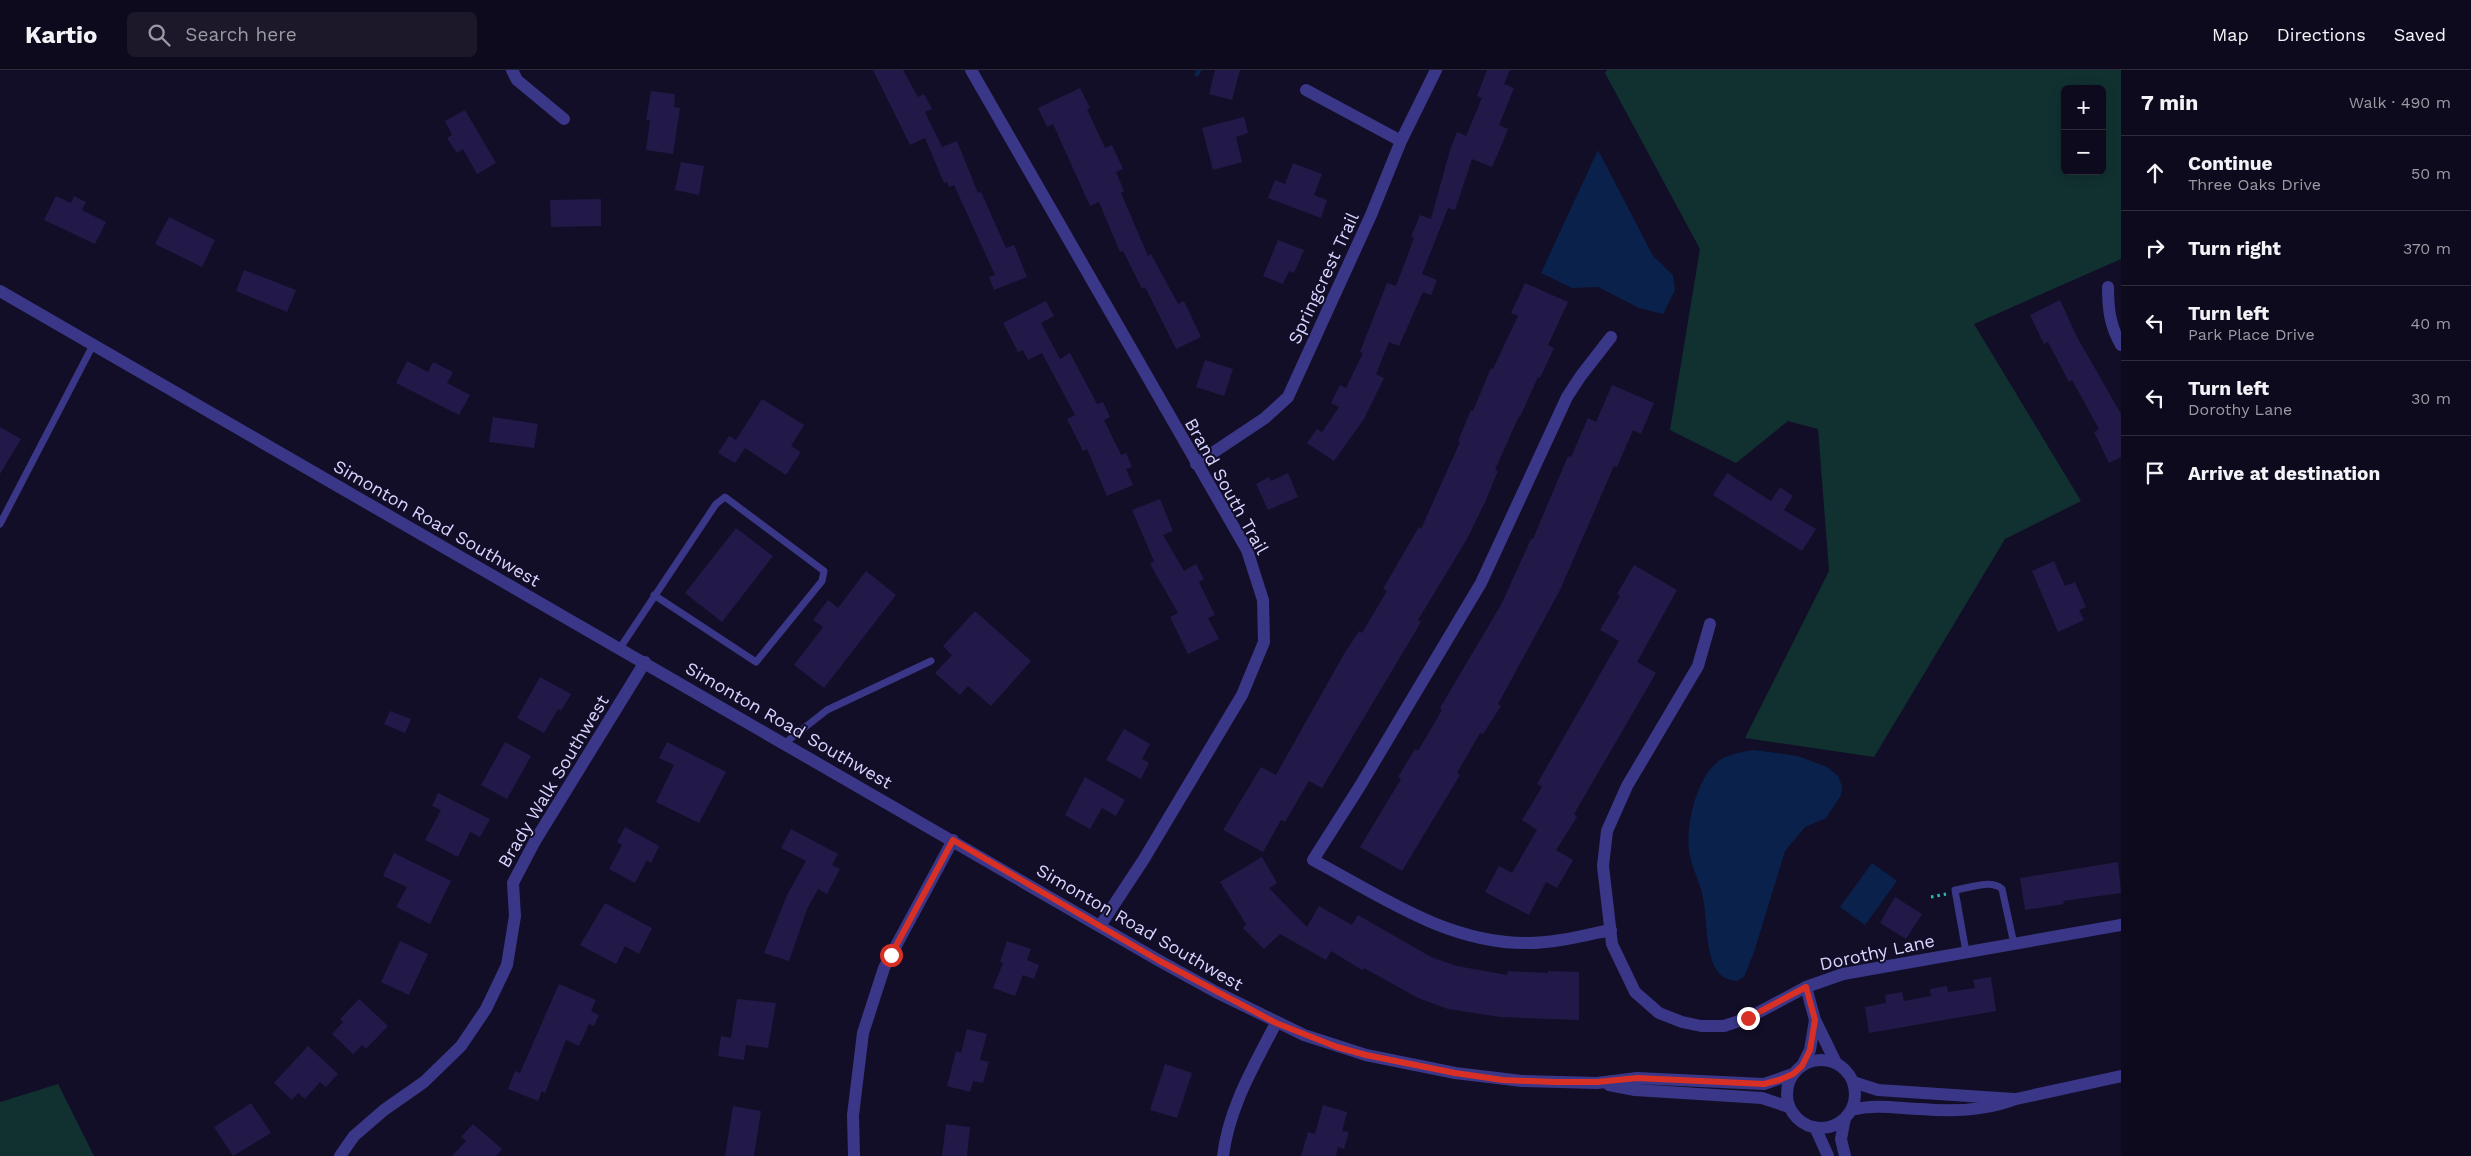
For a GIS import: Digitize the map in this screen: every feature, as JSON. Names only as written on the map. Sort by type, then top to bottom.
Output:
[{"type":"street","points":[[512,70],[518,80],[564,119]]},
{"type":"street","name":"Brand South Trail","points":[[971,70],[1247,550],[1263,600],[1264,642],[1242,695],[1148,851],[1100,926]]},
{"type":"street","name":"Springcrest Trail","points":[[1196,464],[1265,418],[1288,397],[1371,215],[1401,141],[1436,70]]},
{"type":"street","points":[[1306,90],[1401,141]]},
{"type":"street","points":[[2108,287],[2108,313],[2112,330],[2121,345]]},
{"type":"street","name":"Simonton Road Southwest","points":[[0,291],[1100,926],[1216,992],[1276,1023],[1328,1044],[1366,1055],[1455,1073],[1513,1080],[1597,1082],[1637,1078],[1764,1084],[1798,1070]]},
{"type":"street","points":[[1611,930],[1530,943],[1506,943],[1457,932],[1396,906],[1313,860],[1370,770],[1481,583],[1567,397],[1580,377],[1612,337]]},
{"type":"street","name":"Dorothy Lane","points":[[1710,624],[1698,666],[1628,786],[1607,831],[1603,866],[1612,944],[1635,992],[1659,1013],[1682,1022],[1701,1026],[1724,1026],[1748,1018],[1806,987],[1843,974],[2121,925]]},
{"type":"street","name":"Brady Walk Southwest","points":[[340,1156],[354,1136],[384,1110],[424,1082],[461,1046],[486,1009],[507,965],[514,916],[512,883],[535,841],[645,662]]},
{"type":"street","points":[[854,1156],[853,1115],[863,1033],[884,968],[953,840]]},
{"type":"street","points":[[1806,987],[1815,1020],[1836,1063]]},
{"type":"street","points":[[1815,1020],[1810,1050],[1787,1090],[1789,1107],[1796,1117],[1815,1127],[1836,1125],[1848,1114],[1878,1105],[1950,1110],[2000,1106],[2016,1099],[2121,1076]]},
{"type":"street","points":[[1223,1156],[1228,1125],[1238,1098],[1276,1023]]},
{"type":"street","points":[[1798,1070],[1812,1061],[1824,1060],[1836,1063],[1845,1070],[1853,1082],[1855,1100],[1848,1114],[1841,1139],[1844,1156]]},
{"type":"street","name":"Simonton Road Southwest","points":[[1597,1082],[1635,1090],[1762,1098],[1789,1107]]},
{"type":"street","points":[[1853,1082],[1887,1091],[2016,1099]]},
{"type":"street","points":[[1815,1127],[1828,1156]]},
{"type":"lane","points":[[0,524],[93,345]]},
{"type":"lane","points":[[620,648],[654,595],[716,504],[725,497],[824,571],[822,580],[756,662],[654,595]]},
{"type":"lane","points":[[785,743],[828,710],[930,661]]},
{"type":"lane","points":[[1966,952],[1955,890],[1990,884],[2002,889],[2014,944]]},
{"type":"green space","points":[[1607,70],[2121,70],[2121,259],[1974,324],[2081,501],[2005,539],[1874,757],[1745,738],[1829,571],[1818,429],[1788,421],[1736,463],[1670,430],[1700,249],[1605,73]]},
{"type":"green space","points":[[58,1084],[94,1156],[0,1156],[0,1102]]},
{"type":"water","points":[[1598,150],[1653,256],[1673,275],[1675,290],[1663,314],[1639,308],[1598,287],[1572,288],[1541,273]]},
{"type":"water","points":[[1753,750],[1798,756],[1827,767],[1838,776],[1842,786],[1841,795],[1826,818],[1805,827],[1785,851],[1754,952],[1744,977],[1737,981],[1722,976],[1711,958],[1704,902],[1689,850],[1689,827],[1699,788],[1712,767],[1728,756]]},
{"type":"water","points":[[1872,863],[1897,881],[1865,925],[1840,907]]},
{"type":"building","points":[[873,70],[903,70],[918,97],[924,94],[932,109],[925,112],[942,147],[957,141],[978,193],[981,192],[1006,248],[1014,245],[1027,277],[994,290],[989,277],[995,275],[954,185],[949,187],[947,182],[944,183],[925,138],[910,145]]},
{"type":"building","points":[[1215,70],[1240,70],[1232,100],[1209,94]]},
{"type":"building","points":[[1487,70],[1510,70],[1504,84],[1514,88],[1499,125],[1508,129],[1492,167],[1472,159],[1455,210],[1448,208],[1422,274],[1437,280],[1431,295],[1423,292],[1399,346],[1389,342],[1376,374],[1384,378],[1364,419],[1334,461],[1307,443],[1317,429],[1322,432],[1339,407],[1331,403],[1340,385],[1346,388],[1363,353],[1360,352],[1387,283],[1396,286],[1414,238],[1411,237],[1420,215],[1431,219],[1450,150],[1457,132],[1466,136],[1482,98],[1477,96]]},
{"type":"building","points":[[1080,88],[1090,108],[1087,109],[1105,148],[1112,145],[1123,169],[1116,172],[1124,191],[1121,193],[1148,256],[1151,254],[1178,304],[1184,301],[1201,337],[1176,349],[1145,287],[1142,289],[1123,251],[1120,252],[1099,202],[1090,206],[1053,124],[1047,127],[1038,108]]},
{"type":"building","points":[[651,91],[675,94],[674,107],[680,108],[673,154],[646,150],[650,120],[646,120]]},
{"type":"building","points":[[465,110],[496,163],[477,174],[463,149],[457,153],[447,138],[452,135],[445,121]]},
{"type":"building","points":[[1244,117],[1248,133],[1236,137],[1242,162],[1213,170],[1202,128]]},
{"type":"building","points":[[681,162],[704,166],[699,195],[675,190]]},
{"type":"building","points":[[1293,163],[1322,174],[1314,195],[1327,200],[1321,218],[1268,198],[1275,180],[1285,184]]},
{"type":"building","points":[[56,196],[71,203],[74,196],[86,202],[82,210],[106,222],[95,244],[44,220]]},
{"type":"building","points":[[601,199],[601,226],[551,227],[550,200]]},
{"type":"building","points":[[169,217],[215,240],[202,267],[155,244]]},
{"type":"building","points":[[1278,240],[1304,250],[1294,273],[1289,271],[1283,284],[1263,276]]},
{"type":"building","points":[[244,270],[296,290],[287,312],[236,291]]},
{"type":"building","points":[[1525,283],[1568,302],[1548,345],[1554,348],[1519,416],[1495,470],[1498,471],[1485,502],[1467,539],[1418,620],[1421,622],[1322,788],[1309,781],[1285,822],[1281,820],[1263,852],[1223,830],[1261,767],[1276,775],[1344,654],[1359,631],[1362,633],[1387,591],[1383,589],[1419,527],[1421,529],[1460,442],[1458,441],[1471,410],[1473,411],[1491,368],[1493,369],[1518,316],[1511,313]]},
{"type":"building","points":[[2060,300],[2077,337],[2121,414],[2121,457],[2109,463],[2094,432],[2099,429],[2072,380],[2069,382],[2048,342],[2044,344],[2030,315]]},
{"type":"building","points":[[1046,301],[1054,316],[1041,323],[1060,359],[1070,353],[1097,404],[1103,402],[1110,417],[1104,420],[1121,455],[1126,453],[1132,467],[1126,469],[1133,485],[1107,496],[1087,449],[1083,451],[1067,419],[1075,415],[1042,353],[1028,360],[1023,350],[1018,352],[1003,323]]},
{"type":"building","points":[[1205,360],[1233,369],[1224,396],[1196,387]]},
{"type":"building","points":[[407,361],[428,372],[433,362],[453,372],[447,383],[470,395],[459,415],[396,383]]},
{"type":"building","points":[[1612,385],[1654,403],[1641,434],[1633,430],[1617,467],[1614,466],[1560,590],[1498,704],[1501,706],[1483,734],[1480,733],[1457,773],[1460,775],[1402,871],[1360,847],[1401,779],[1398,777],[1415,749],[1418,751],[1442,710],[1440,708],[1502,603],[1531,539],[1533,539],[1568,456],[1571,457],[1588,418],[1596,422]]},
{"type":"building","points":[[762,399],[804,425],[791,446],[801,452],[786,475],[745,448],[735,463],[718,453],[729,436],[736,440]]},
{"type":"building","points":[[493,417],[538,424],[534,448],[489,442]]},
{"type":"building","points":[[0,427],[21,439],[0,474]]},
{"type":"building","points":[[1288,473],[1298,497],[1268,510],[1256,484],[1269,477],[1271,481]]},
{"type":"building","points":[[1727,473],[1771,501],[1780,487],[1793,496],[1784,510],[1816,529],[1802,551],[1713,495]]},
{"type":"building","points":[[1160,499],[1173,531],[1163,535],[1184,571],[1196,564],[1204,579],[1199,582],[1215,615],[1208,618],[1219,639],[1188,654],[1170,617],[1178,613],[1150,564],[1154,561],[1132,510]]},
{"type":"building","points":[[736,528],[773,556],[722,622],[685,593]]},
{"type":"building","points":[[2054,561],[2065,586],[2075,582],[2086,607],[2079,610],[2084,620],[2058,632],[2032,571]]},
{"type":"building","points":[[1634,565],[1677,590],[1637,662],[1656,673],[1574,814],[1577,817],[1556,850],[1573,860],[1557,888],[1546,882],[1529,915],[1485,892],[1499,866],[1512,873],[1537,830],[1522,820],[1542,787],[1537,784],[1619,641],[1600,630],[1620,596],[1617,594]]},
{"type":"building","points":[[866,571],[896,595],[824,688],[794,665],[823,627],[813,620],[828,600],[838,608]]},
{"type":"building","points":[[975,611],[1031,661],[991,706],[968,686],[960,695],[935,673],[952,655],[943,646]]},
{"type":"building","points":[[540,677],[571,694],[561,711],[558,709],[544,733],[517,718]]},
{"type":"building","points":[[390,711],[411,719],[405,733],[384,724]]},
{"type":"building","points":[[1124,729],[1150,744],[1142,759],[1149,763],[1141,779],[1106,760]]},
{"type":"building","points":[[505,742],[531,756],[507,799],[481,785]]},
{"type":"building","points":[[667,742],[726,772],[699,823],[656,802],[674,765],[659,758]]},
{"type":"building","points":[[1085,777],[1125,800],[1116,816],[1102,808],[1090,829],[1065,815]]},
{"type":"building","points":[[438,793],[490,819],[480,837],[470,832],[458,857],[425,840],[441,810],[432,806]]},
{"type":"building","points":[[625,827],[659,846],[651,863],[647,860],[635,883],[609,869],[622,845],[617,842]]},
{"type":"building","points":[[791,829],[838,854],[832,865],[840,869],[827,894],[818,889],[807,909],[789,961],[764,953],[787,895],[806,861],[781,848]]},
{"type":"building","points":[[394,853],[451,881],[430,924],[396,907],[407,887],[383,876]]},
{"type":"building","points":[[1262,857],[1277,883],[1269,888],[1307,927],[1319,906],[1352,925],[1358,915],[1431,957],[1457,966],[1507,975],[1508,971],[1579,972],[1579,1020],[1500,1017],[1448,1009],[1418,998],[1364,968],[1362,970],[1331,951],[1326,960],[1280,934],[1264,949],[1243,928],[1246,924],[1220,882]]},
{"type":"building","points":[[2118,862],[2121,893],[2063,901],[2064,904],[2025,910],[2020,878]]},
{"type":"building","points":[[1895,897],[1922,914],[1906,939],[1880,923]]},
{"type":"building","points":[[605,903],[652,928],[639,954],[625,946],[616,964],[580,945]]},
{"type":"building","points":[[400,941],[428,954],[409,995],[381,982]]},
{"type":"building","points":[[1007,941],[1031,949],[1027,960],[1039,965],[1034,979],[1023,975],[1015,996],[993,988],[1003,963],[1000,962]]},
{"type":"building","points":[[1991,977],[1996,1011],[1869,1033],[1865,1007],[1886,1003],[1885,995],[1902,992],[1904,1001],[1931,996],[1930,989],[1947,986],[1948,992],[1975,988],[1973,980]]},
{"type":"building","points":[[559,984],[596,1000],[591,1011],[599,1015],[594,1026],[589,1024],[579,1046],[566,1040],[545,1093],[542,1091],[538,1101],[508,1089],[515,1071],[520,1073]]},
{"type":"building","points":[[359,999],[388,1026],[366,1049],[362,1045],[353,1054],[332,1034],[343,1022],[340,1019]]},
{"type":"building","points":[[737,999],[776,1003],[768,1048],[746,1045],[744,1060],[718,1056],[721,1036],[731,1038]]},
{"type":"building","points":[[967,1029],[987,1034],[980,1060],[989,1062],[983,1083],[973,1081],[970,1092],[947,1086],[956,1051],[961,1053]]},
{"type":"building","points":[[308,1046],[338,1074],[326,1087],[320,1082],[305,1099],[298,1093],[292,1100],[274,1083]]},
{"type":"building","points":[[1165,1064],[1192,1073],[1177,1118],[1150,1110]]},
{"type":"building","points":[[251,1103],[271,1133],[233,1156],[214,1127]]},
{"type":"building","points":[[1323,1105],[1347,1112],[1342,1131],[1349,1132],[1344,1149],[1338,1147],[1336,1156],[1301,1156],[1308,1132],[1315,1134]]},
{"type":"building","points":[[733,1106],[761,1111],[754,1156],[725,1156]]},
{"type":"building","points":[[473,1124],[502,1149],[496,1156],[452,1156],[466,1141],[461,1137]]},
{"type":"building","points":[[946,1124],[970,1127],[967,1156],[942,1156]]},
{"type":"waterway","points":[[1197,74],[1199,70]]},
{"type":"route","points":[[891,955],[953,840],[1158,960],[1276,1023],[1337,1047],[1395,1062],[1503,1080],[1597,1082],[1637,1078],[1764,1084],[1793,1074],[1802,1066],[1810,1050],[1815,1020],[1806,987],[1748,1018]]}]
